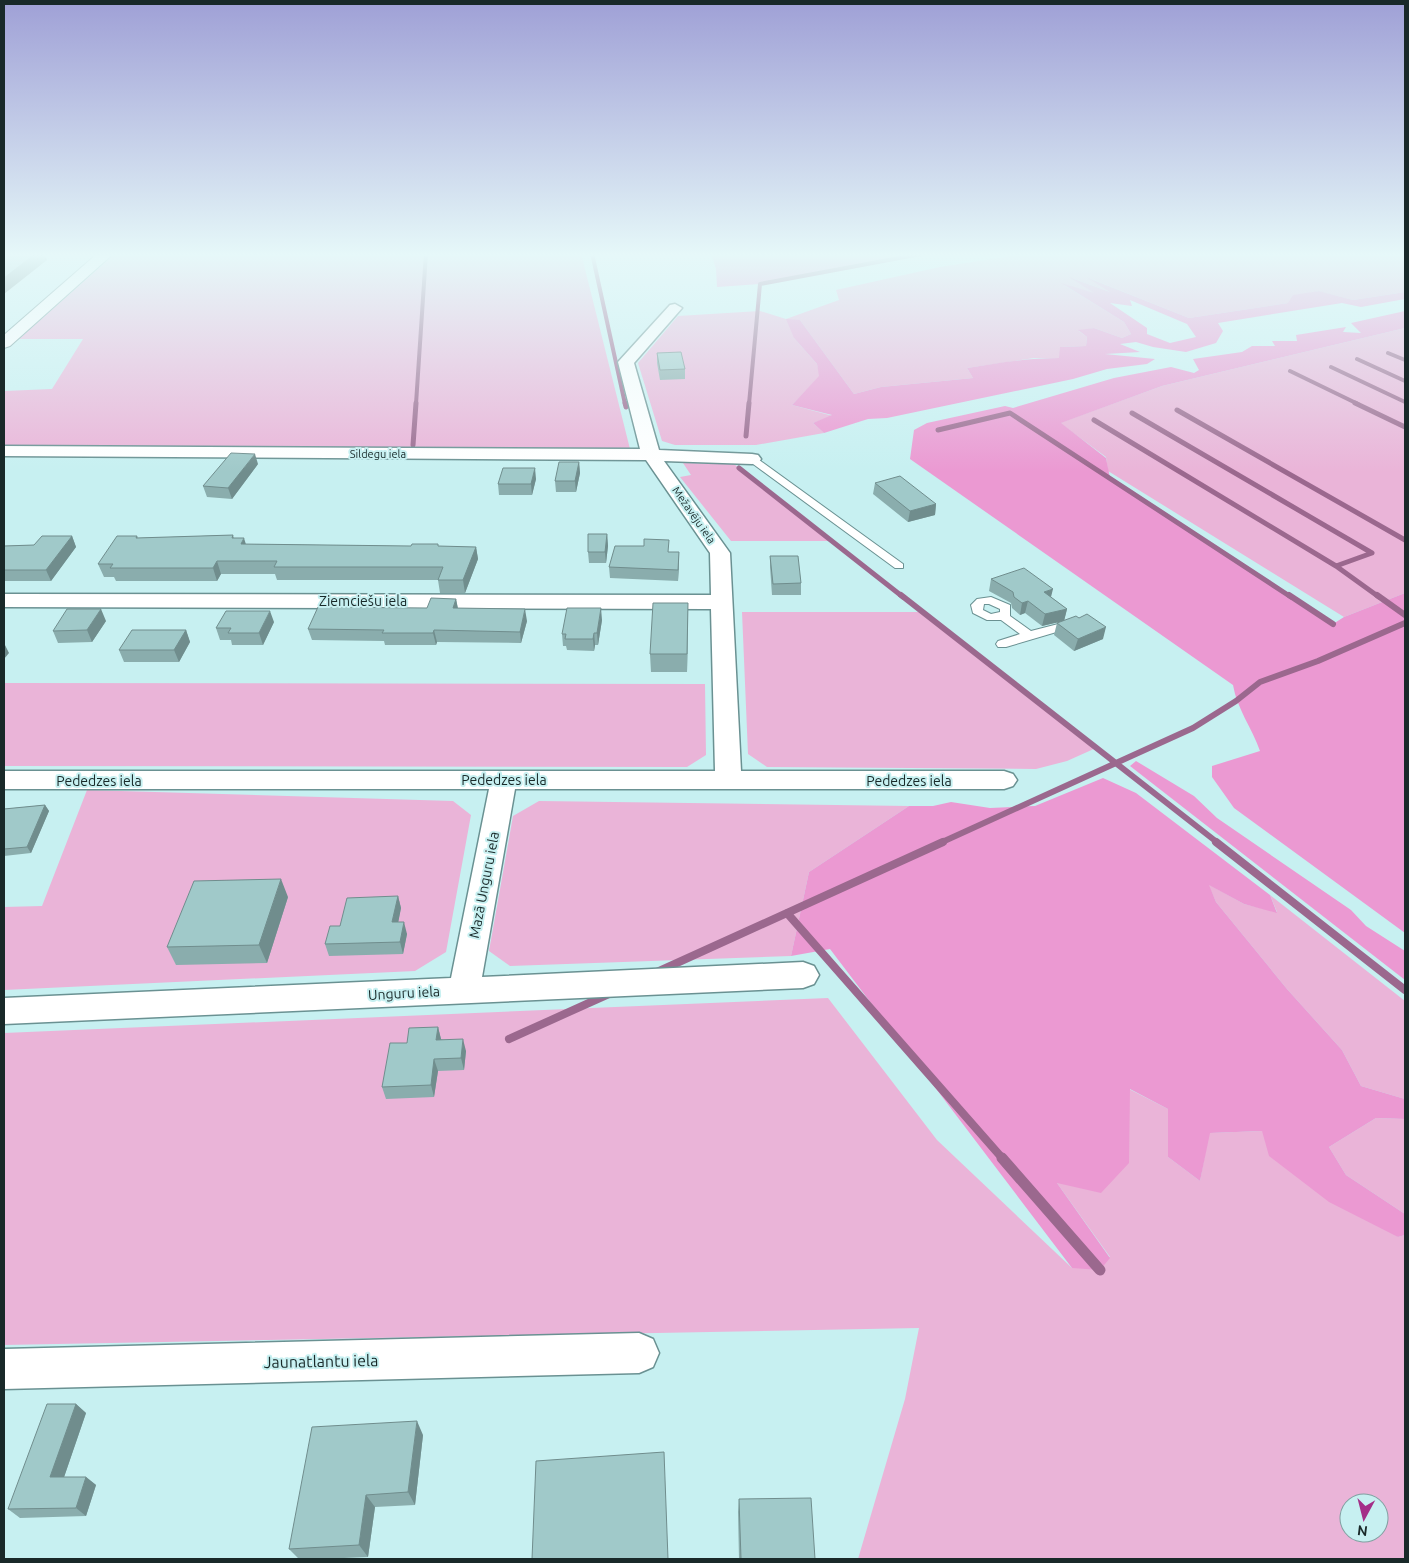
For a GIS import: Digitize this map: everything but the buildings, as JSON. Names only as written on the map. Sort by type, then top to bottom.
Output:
[{"type":"street","points":[[4,343],[24,326]]},
{"type":"street","name":"Mežavēju iela","points":[[658,326],[626,362],[651,455],[720,553],[728,779]]},
{"type":"street","name":"Sildegu iela","points":[[4,451],[651,455],[752,459]]},
{"type":"street","name":"Ziemciešu iela","points":[[4,600],[722,602]]},
{"type":"street","name":"Pededzes iela","points":[[4,780],[728,779],[899,782],[1004,780]]},
{"type":"street","name":"Mazā Unguru iela","points":[[464,990],[504,780]]},
{"type":"street","name":"Unguru iela","points":[[4,1011],[803,975]]},
{"type":"street","name":"Jaunatlantu iela","points":[[4,1369],[639,1353]]},
{"type":"lane","points":[[752,459],[899,566]]},
{"type":"lane","points":[[1003,616],[1029,635]]},
{"type":"lane","points":[[1002,644],[1066,626]]},
{"type":"shaded area","points":[[34,326],[599,326],[630,449],[4,447],[4,391],[52,389],[83,339],[19,339]]},
{"type":"shaded area","points":[[670,326],[798,326],[794,338],[817,364],[820,376],[792,405],[833,416],[813,423],[824,433],[756,445],[675,445],[662,441],[638,363]]},
{"type":"shaded area","points":[[789,326],[804,326],[854,394],[881,387],[973,378],[967,368],[1024,360],[1059,358],[1060,347],[1086,346],[1087,337],[1078,330],[1094,328],[1122,338],[1131,334],[1126,326],[1144,326],[1147,328],[1147,334],[1170,343],[1196,337],[1188,326],[1220,326],[1223,331],[1216,343],[1186,352],[1153,347],[1136,342],[1120,344],[1140,352],[1105,354],[1155,359],[1147,364],[1107,369],[1073,379],[887,418],[868,419],[824,433],[813,423],[832,415],[792,405],[819,376],[817,364],[794,338]]},
{"type":"shaded area","points":[[804,326],[1126,326],[1131,334],[1122,338],[1094,328],[1079,331],[1087,337],[1086,346],[1060,347],[1060,358],[1034,358],[967,368],[973,378],[881,387],[854,394]]},
{"type":"shaded area","points":[[1354,326],[1405,326],[1405,328],[1162,386],[1061,423],[1106,458],[1110,478],[1333,624],[1344,617],[1405,593],[1405,933],[1234,808],[1212,777],[1212,766],[1260,751],[1241,710],[1233,685],[910,459],[914,430],[927,423],[1005,406],[1013,408],[1114,378],[1171,367],[1194,373],[1199,370],[1193,359],[1242,352],[1252,346],[1275,346],[1272,341],[1297,341],[1296,335],[1346,327],[1343,332],[1361,333]]},
{"type":"shaded area","points":[[1405,328],[1405,593],[1344,617],[1108,471],[1106,457],[1060,423],[1162,386]]},
{"type":"shaded area","points":[[683,463],[734,464],[832,541],[731,541],[680,477],[691,475]]},
{"type":"shaded area","points":[[742,612],[922,612],[1096,748],[1067,761],[1036,769],[767,767],[748,754]]},
{"type":"shaded area","points":[[4,683],[705,684],[706,755],[687,767],[4,766]]},
{"type":"shaded area","points":[[1136,761],[1194,796],[1217,818],[1351,910],[1366,926],[1405,951],[1405,980],[1130,766]]},
{"type":"shaded area","points":[[1103,778],[1136,793],[1270,895],[1277,913],[1244,904],[1209,885],[1216,902],[1287,989],[1342,1050],[1361,1086],[1405,1099],[1405,1119],[1376,1118],[1329,1147],[1346,1175],[1405,1214],[1405,1235],[1398,1237],[1329,1202],[1269,1156],[1262,1131],[1210,1133],[1200,1181],[1168,1157],[1168,1109],[1130,1089],[1129,1163],[1101,1193],[1057,1183],[1110,1258],[1100,1270],[1072,1268],[830,949],[791,956],[809,872],[909,806],[933,806],[951,802],[990,808],[1035,806]]},
{"type":"shaded area","points":[[87,790],[453,801],[471,815],[446,952],[415,971],[4,990],[4,907],[42,906]]},
{"type":"shaded area","points":[[539,801],[909,806],[809,872],[791,956],[510,966],[489,951],[513,816]]},
{"type":"shaded area","points":[[1208,884],[1244,904],[1277,912],[1270,895],[1405,1001],[1405,1099],[1361,1086],[1342,1050],[1287,989],[1216,902]]},
{"type":"shaded area","points":[[828,998],[937,1140],[1072,1268],[1110,1257],[1057,1183],[1129,1089],[1168,1109],[1168,1157],[1200,1181],[1209,1133],[1262,1131],[1398,1237],[1405,1235],[1405,1559],[858,1559],[905,1399],[919,1328],[4,1345],[4,1033]]},
{"type":"shaded area","points":[[1376,1118],[1405,1119],[1405,1214],[1346,1175],[1329,1147]]},
{"type":"waterway","points":[[416,404],[421,326]]},
{"type":"waterway","points":[[608,326],[625,404]]},
{"type":"waterway","points":[[749,404],[756,326]]},
{"type":"waterway","points":[[1388,353],[1405,360]]},
{"type":"waterway","points":[[1357,359],[1405,381]]},
{"type":"waterway","points":[[1331,367],[1405,402]]},
{"type":"waterway","points":[[1290,371],[1358,404]]},
{"type":"waterway","points":[[413,445],[416,403]]},
{"type":"waterway","points":[[625,403],[626,407]]},
{"type":"waterway","points":[[746,436],[749,403]]},
{"type":"waterway","points":[[1355,403],[1405,427]]},
{"type":"waterway","points":[[1177,410],[1405,540]]},
{"type":"waterway","points":[[938,430],[1010,413],[1291,597]]},
{"type":"waterway","points":[[1132,413],[1372,553],[1336,566]]},
{"type":"waterway","points":[[1094,420],[1336,566]]},
{"type":"waterway","points":[[739,468],[903,597]]},
{"type":"waterway","points":[[1336,566],[1379,597]]},
{"type":"waterway","points":[[901,595],[1116,763]]},
{"type":"waterway","points":[[1289,595],[1333,624]]},
{"type":"waterway","points":[[1377,595],[1405,615]]},
{"type":"waterway","points":[[1116,763],[1193,728],[1236,701],[1260,682],[1318,661],[1405,623]]},
{"type":"waterway","points":[[940,843],[1116,763]]},
{"type":"waterway","points":[[1116,763],[1218,843]]},
{"type":"waterway","points":[[657,972],[943,842]]},
{"type":"waterway","points":[[1216,842],[1405,990]]},
{"type":"waterway","points":[[787,913],[1003,1159]]},
{"type":"waterway","points":[[509,1039],[611,993]]},
{"type":"waterway","points":[[1002,1158],[1100,1270]]}]
